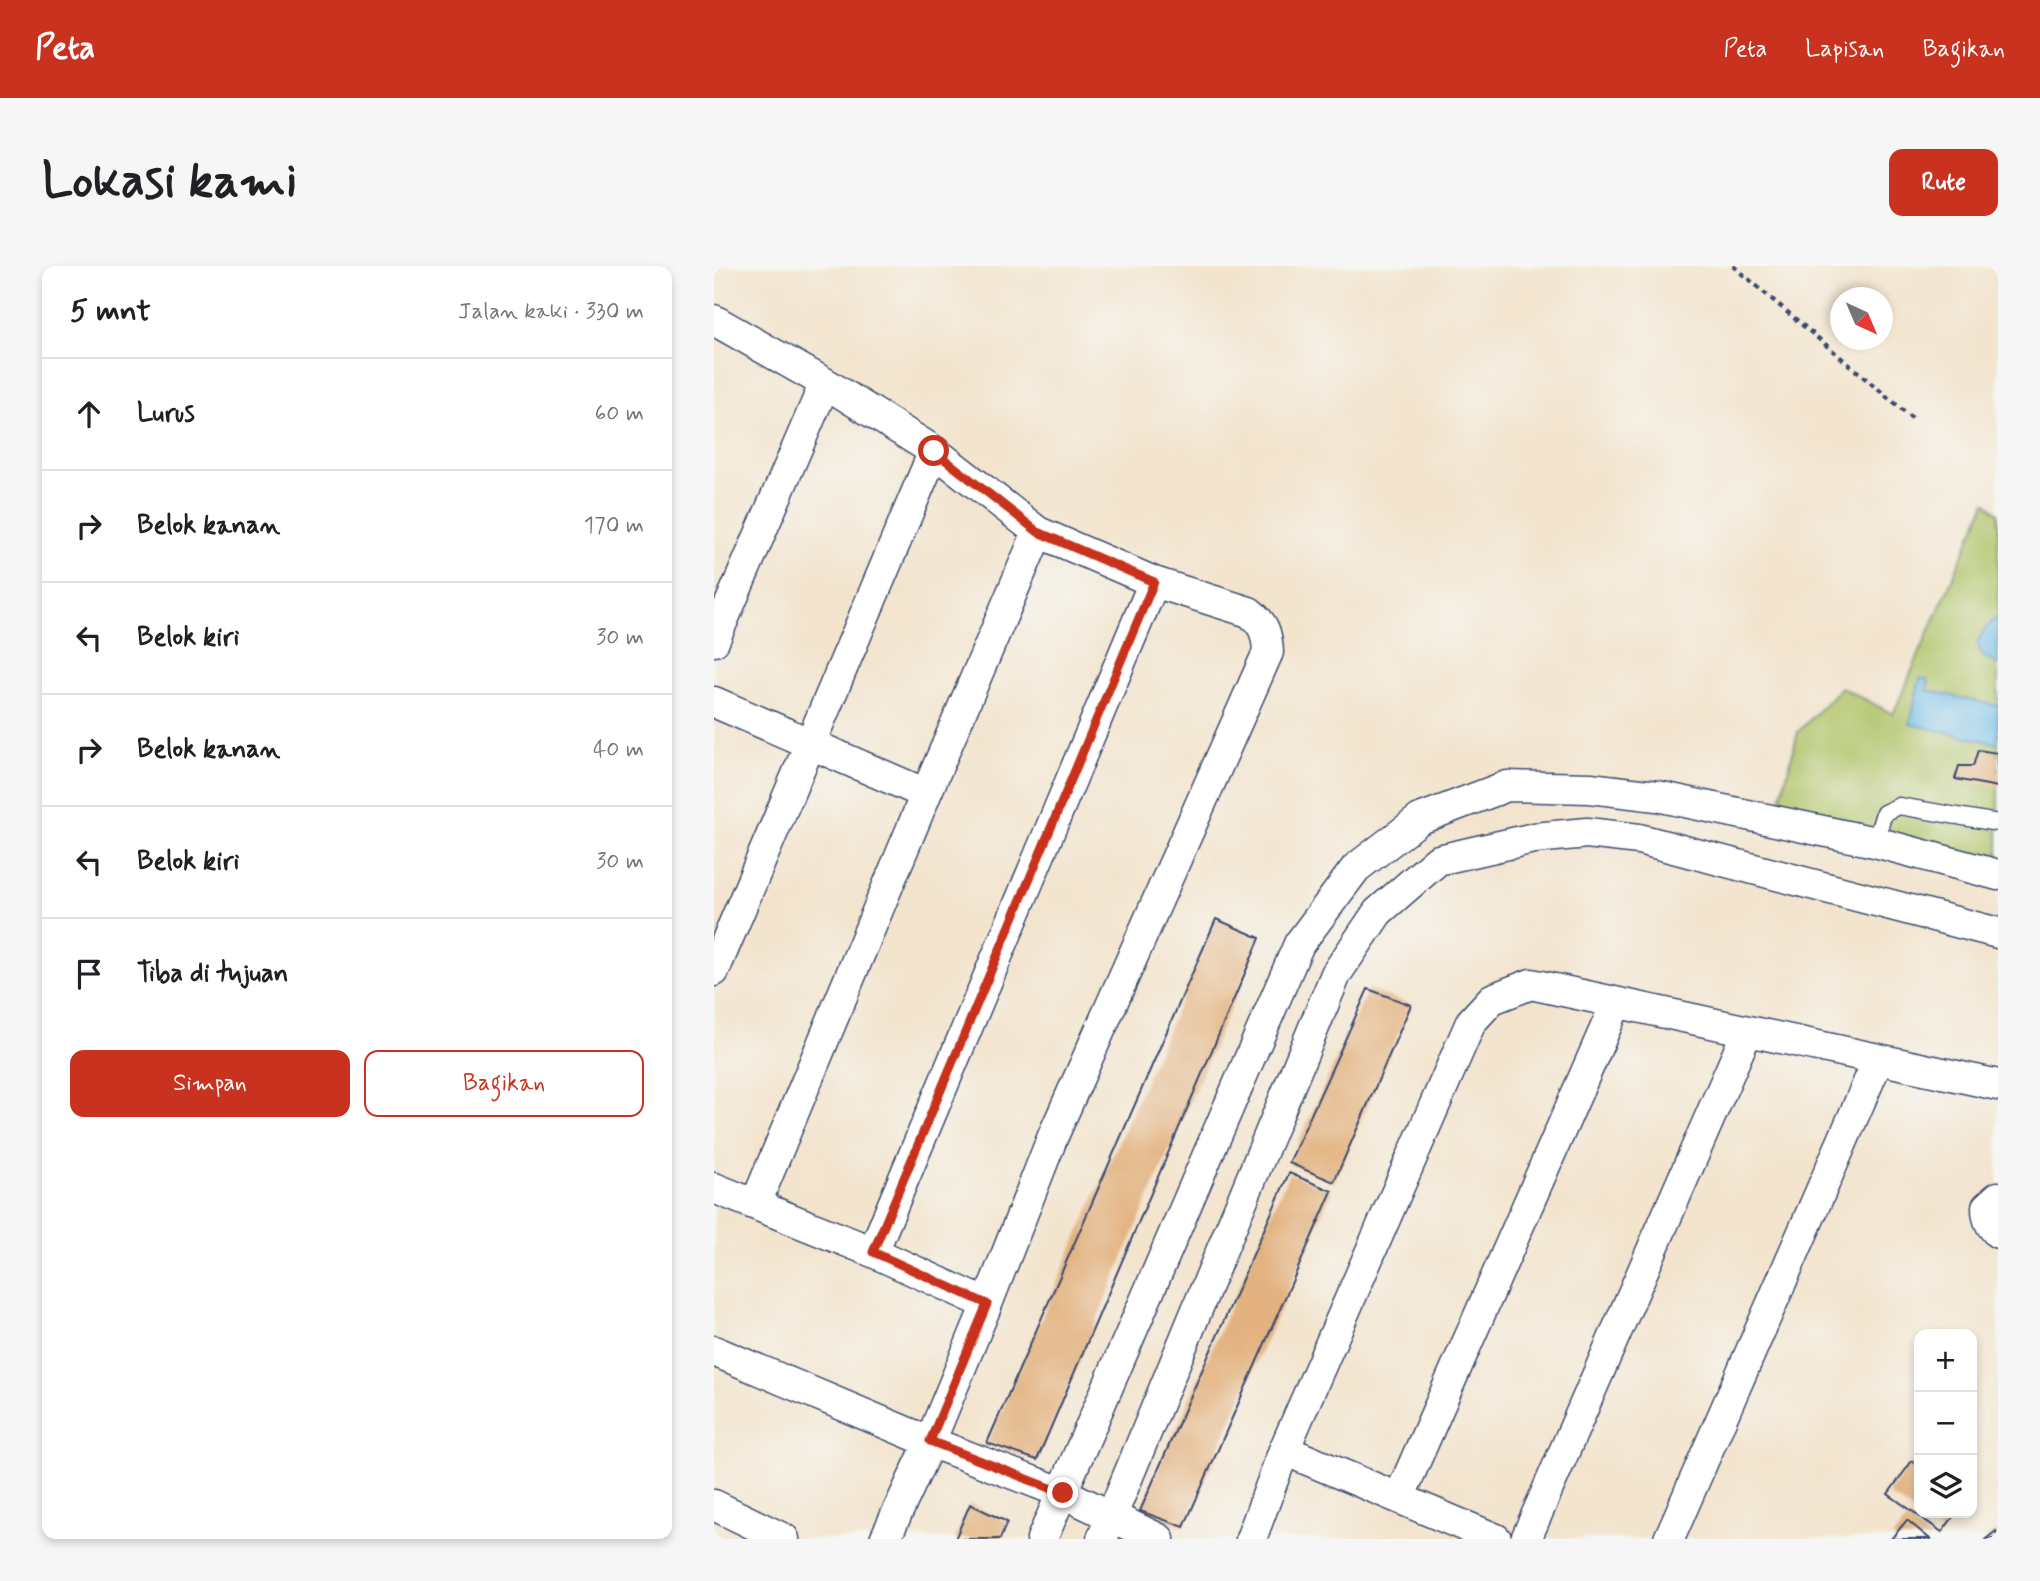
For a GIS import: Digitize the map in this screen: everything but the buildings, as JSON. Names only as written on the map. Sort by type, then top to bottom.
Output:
[{"type":"street","points":[[714,320],[825,383],[934,451],[1038,532],[1154,582],[1249,612],[1260,621],[1267,633],[1268,652],[1053,1136],[930,1441],[885,1539]]},
{"type":"street","points":[[714,641],[825,383]]},
{"type":"street","points":[[714,971],[934,451]]},
{"type":"street","points":[[756,1203],[1038,532]]},
{"type":"street","points":[[873,1252],[1154,582]]},
{"type":"street","points":[[714,702],[926,794]]},
{"type":"street","points":[[1042,1539],[1299,944],[1356,868],[1420,819],[1507,786],[1590,788],[1657,796],[1875,842],[1998,875]]},
{"type":"street","points":[[1106,1528],[1336,974],[1378,912],[1438,860],[1534,838],[1587,833],[1639,839],[1998,933]]},
{"type":"street","points":[[1251,1539],[1284,1450],[1471,1022],[1492,999],[1531,984],[1998,1085]]},
{"type":"street","points":[[1399,1498],[1616,1004]]},
{"type":"street","points":[[1526,1539],[1747,1032]]},
{"type":"street","points":[[1669,1539],[1878,1060]]},
{"type":"street","points":[[714,1188],[873,1252],[987,1304]]},
{"type":"street","points":[[1998,1197],[1987,1207],[1987,1216],[1990,1225],[1998,1233]]},
{"type":"street","points":[[714,1351],[1063,1493],[1106,1528],[1159,1539]]},
{"type":"street","points":[[1284,1450],[1496,1539]]},
{"type":"street","points":[[714,1505],[784,1539]]},
{"type":"lane","points":[[1875,842],[1884,813],[1899,806],[1998,823]]},
{"type":"path","points":[[1732,266],[1912,418]]},
{"type":"green space","points":[[1986,502],[1998,513],[1998,862],[1777,813],[1798,732],[1841,687],[1893,714]]},
{"type":"water","points":[[1998,616],[1998,665],[1983,656],[1977,643],[1984,630]]},
{"type":"water","points":[[1920,678],[1929,680],[1927,690],[1998,706],[1998,744],[1910,724]]},
{"type":"route","points":[[934,451],[1038,532],[1154,582],[873,1252],[987,1304],[930,1441],[1063,1493]]}]
